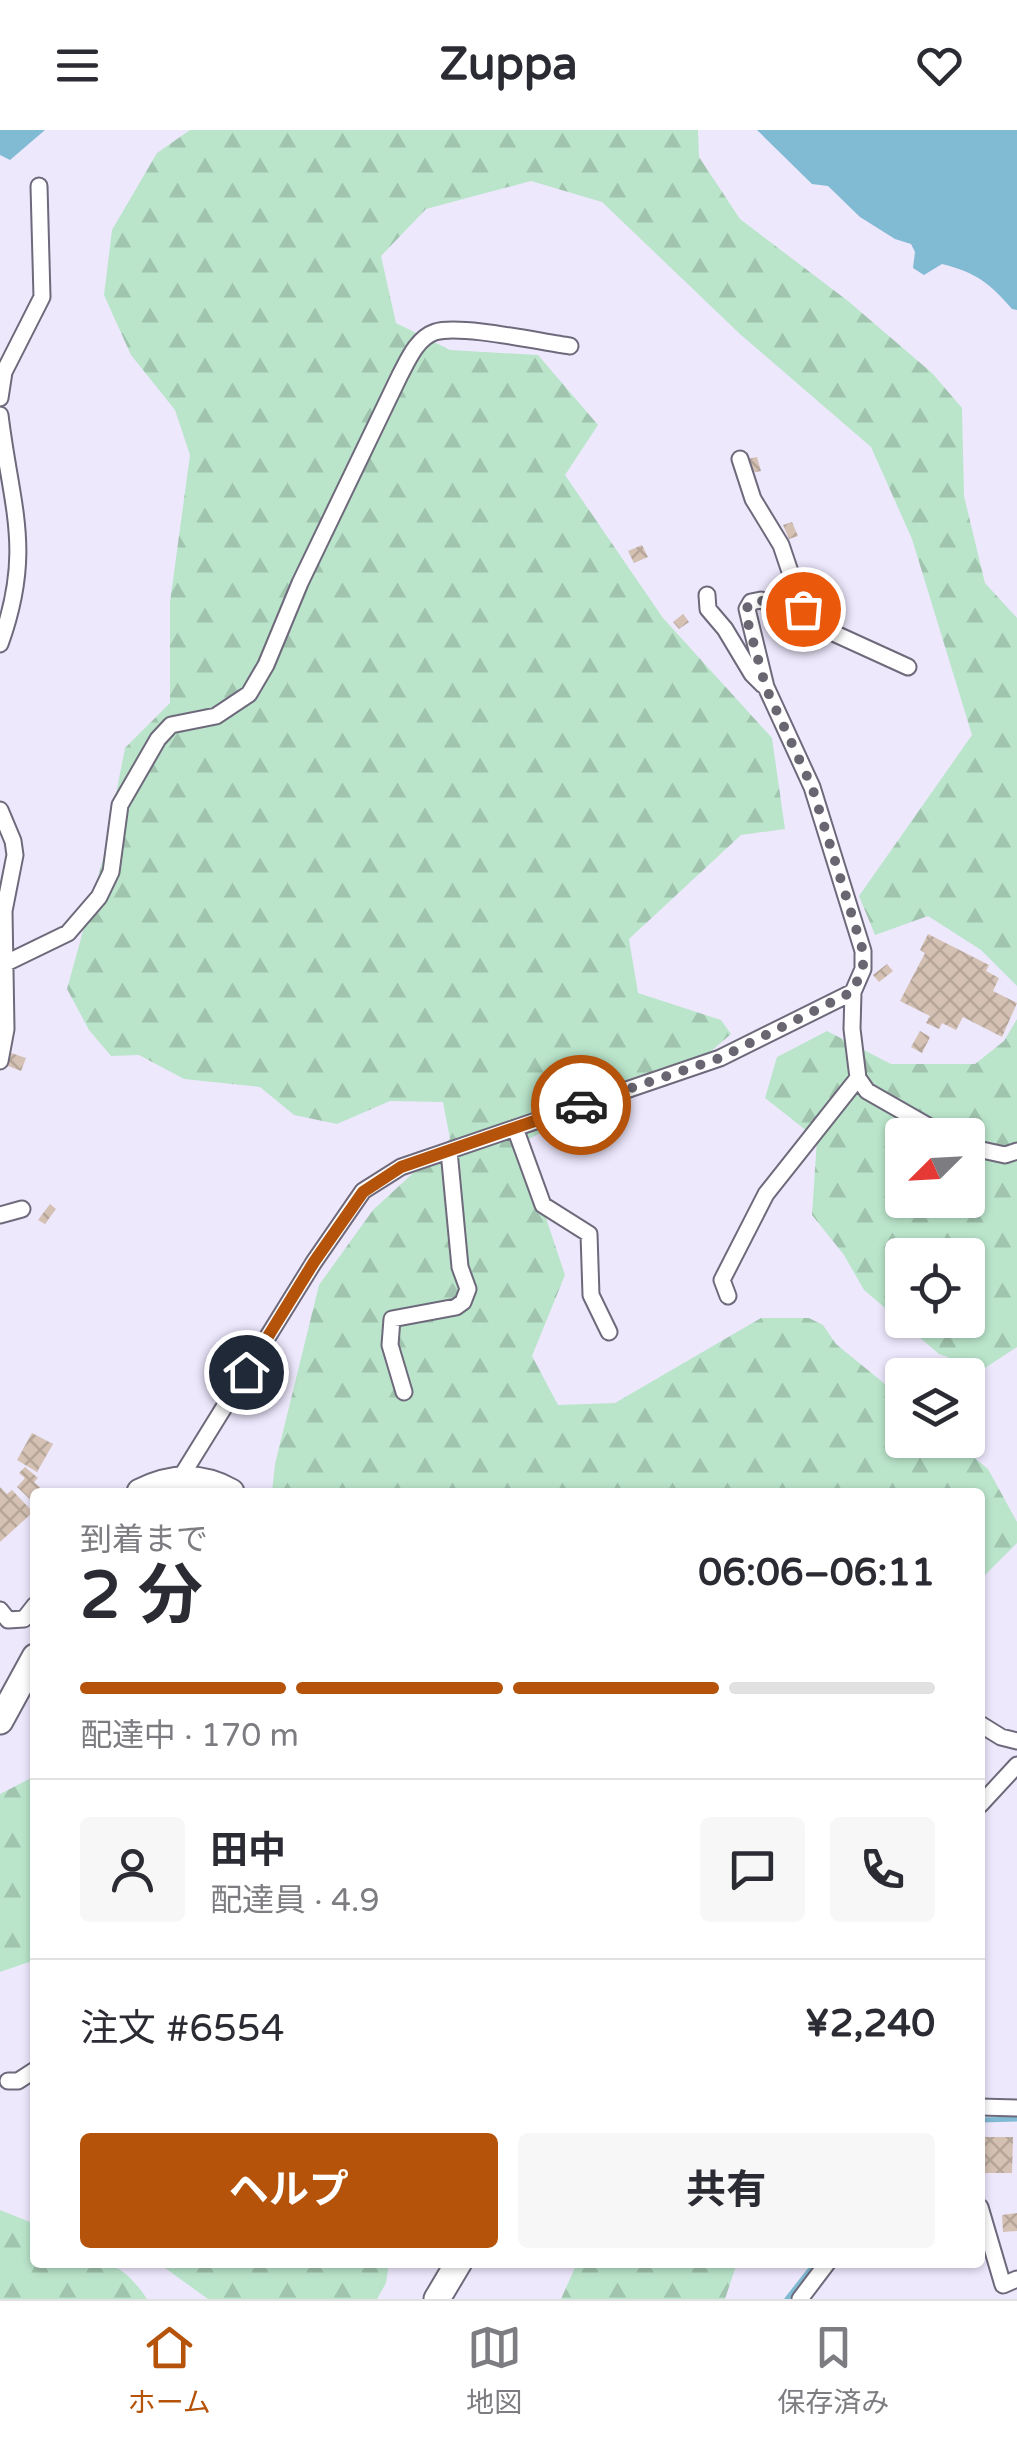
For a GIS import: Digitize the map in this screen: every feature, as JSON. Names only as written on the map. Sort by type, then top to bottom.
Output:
[{"type":"main road","points":[[153,1488],[179,1480],[204,1481],[221,1488]]},
{"type":"main road","points":[[0,1720],[30,1666]]},
{"type":"main road","points":[[437,2299],[455,2268]]},
{"type":"street","points":[[0,398],[4,372],[42,297],[38,186]]},
{"type":"street","points":[[2,966],[68,932],[99,897],[111,872],[120,805],[171,725],[216,716],[249,694],[417,345],[432,333],[452,330],[570,346]]},
{"type":"street","points":[[0,415],[20,545],[20,572],[0,644]]},
{"type":"street","points":[[740,459],[753,499],[780,545],[807,622]]},
{"type":"street","points":[[707,595],[708,609],[726,628],[752,674],[766,688]]},
{"type":"street","points":[[908,667],[760,600],[751,602],[747,608],[766,688],[812,787],[863,951],[863,969],[852,992],[858,1078],[867,1090],[915,1118]]},
{"type":"street","points":[[0,810],[15,855],[4,911],[6,1029],[0,1062]]},
{"type":"street","points":[[179,1480],[314,1262],[363,1192],[401,1167],[720,1058],[852,992]]},
{"type":"street","points":[[728,1296],[722,1280],[766,1194],[858,1078]]},
{"type":"street","points":[[516,1128],[543,1205],[589,1234],[592,1295],[610,1332]]},
{"type":"street","points":[[404,1392],[390,1345],[392,1319],[456,1307],[463,1302],[468,1289],[460,1266],[449,1151]]},
{"type":"street","points":[[985,1151],[1005,1155],[1017,1151]]},
{"type":"street","points":[[0,1215],[22,1208]]},
{"type":"street","points":[[0,1610],[8,1620],[24,1619],[30,1611]]},
{"type":"street","points":[[985,1727],[1001,1737],[1017,1740]]},
{"type":"street","points":[[985,1800],[1017,1765]]},
{"type":"street","points":[[1005,1780],[1017,1794]]},
{"type":"street","points":[[8,2081],[30,2073]]},
{"type":"street","points":[[985,2107],[1017,2108]]},
{"type":"street","points":[[985,2224],[1003,2285],[1017,2279]]},
{"type":"street","points":[[800,2299],[823,2268]]},
{"type":"green space","points":[[190,130],[698,130],[699,157],[740,219],[848,301],[932,373],[962,408],[964,496],[985,583],[1017,618],[1017,986],[981,950],[928,916],[875,935],[859,896],[972,735],[912,539],[871,447],[741,335],[602,202],[531,181],[426,209],[381,256],[396,323],[450,350],[538,355],[598,425],[565,475],[663,618],[772,738],[785,829],[741,835],[629,939],[638,993],[721,1020],[731,1034],[703,1058],[656,1073],[521,1143],[565,1275],[532,1356],[558,1405],[615,1403],[761,1318],[809,1318],[823,1325],[836,1344],[885,1384],[885,1458],[975,1458],[988,1469],[1017,1522],[1017,1543],[985,1575],[985,1488],[272,1488],[319,1285],[373,1210],[450,1139],[443,1102],[390,1101],[337,1124],[294,1115],[260,1087],[184,1079],[139,1055],[111,1056],[89,1030],[67,989],[104,855],[125,748],[170,703],[170,602],[190,455],[175,410],[131,355],[104,295],[112,230],[157,153]]},
{"type":"green space","points":[[1017,1019],[1017,1347],[985,1368],[985,1358],[950,1358],[920,1338],[985,1338],[985,1238],[885,1238],[885,1308],[864,1290],[844,1255],[812,1215],[817,1139],[765,1098],[777,1057],[827,1031],[891,1064],[975,1064],[1004,1041]]},
{"type":"green space","points":[[30,1779],[30,1962],[0,1972],[0,1794]]},
{"type":"green space","points":[[0,2210],[30,2222],[30,2268],[116,2268],[147,2299],[0,2299]]},
{"type":"green space","points":[[165,2268],[388,2268],[386,2283],[377,2299],[208,2299]]},
{"type":"green space","points":[[574,2268],[735,2268],[725,2299],[561,2299]]},
{"type":"water","points":[[0,130],[45,130],[10,160],[0,155]]},
{"type":"water","points":[[757,130],[1017,130],[1017,310],[989,285],[964,271],[942,264],[924,275],[913,268],[915,252],[911,244],[895,239],[860,217],[828,186],[812,184]]},
{"type":"building","points":[[757,457],[761,471],[751,473],[748,459]]},
{"type":"building","points":[[792,522],[798,536],[789,539],[783,525]]},
{"type":"building","points":[[642,545],[648,557],[634,563],[628,551]]},
{"type":"building","points":[[683,614],[689,622],[679,629],[673,622]]},
{"type":"building","points":[[928,934],[989,965],[986,971],[999,978],[993,991],[1017,1003],[1002,1037],[963,1017],[956,1030],[942,1023],[939,1029],[926,1023],[930,1016],[900,1001],[925,953],[920,950]]},
{"type":"building","points":[[887,964],[893,971],[879,982],[873,975]]},
{"type":"building","points":[[920,1031],[930,1037],[922,1053],[911,1047]]},
{"type":"building","points":[[11,1053],[26,1058],[21,1071],[6,1065]]},
{"type":"building","points":[[50,1204],[56,1209],[45,1224],[38,1220]]},
{"type":"building","points":[[32,1433],[53,1444],[37,1472],[17,1460]]},
{"type":"building","points":[[25,1467],[38,1478],[34,1482],[41,1488],[30,1488],[30,1499],[17,1487],[25,1478],[19,1473]]},
{"type":"building","points":[[0,1487],[7,1494],[12,1490],[30,1509],[30,1515],[0,1542]]},
{"type":"building","points":[[985,2137],[1013,2137],[1012,2173],[985,2173]]},
{"type":"building","points":[[1017,2213],[1017,2231],[1003,2232],[1002,2215]]},
{"type":"waterway","points":[[985,2120],[1017,2119]]},
{"type":"waterway","points":[[787,2299],[811,2268]]},
{"type":"way so far","points":[[581,1105],[720,1058],[852,992],[863,969],[863,951],[812,787],[766,688],[748,623],[747,608],[751,602],[760,600],[807,622],[803,609]]},
{"type":"route","points":[[246,1372],[363,1192],[401,1167],[581,1105]]}]
